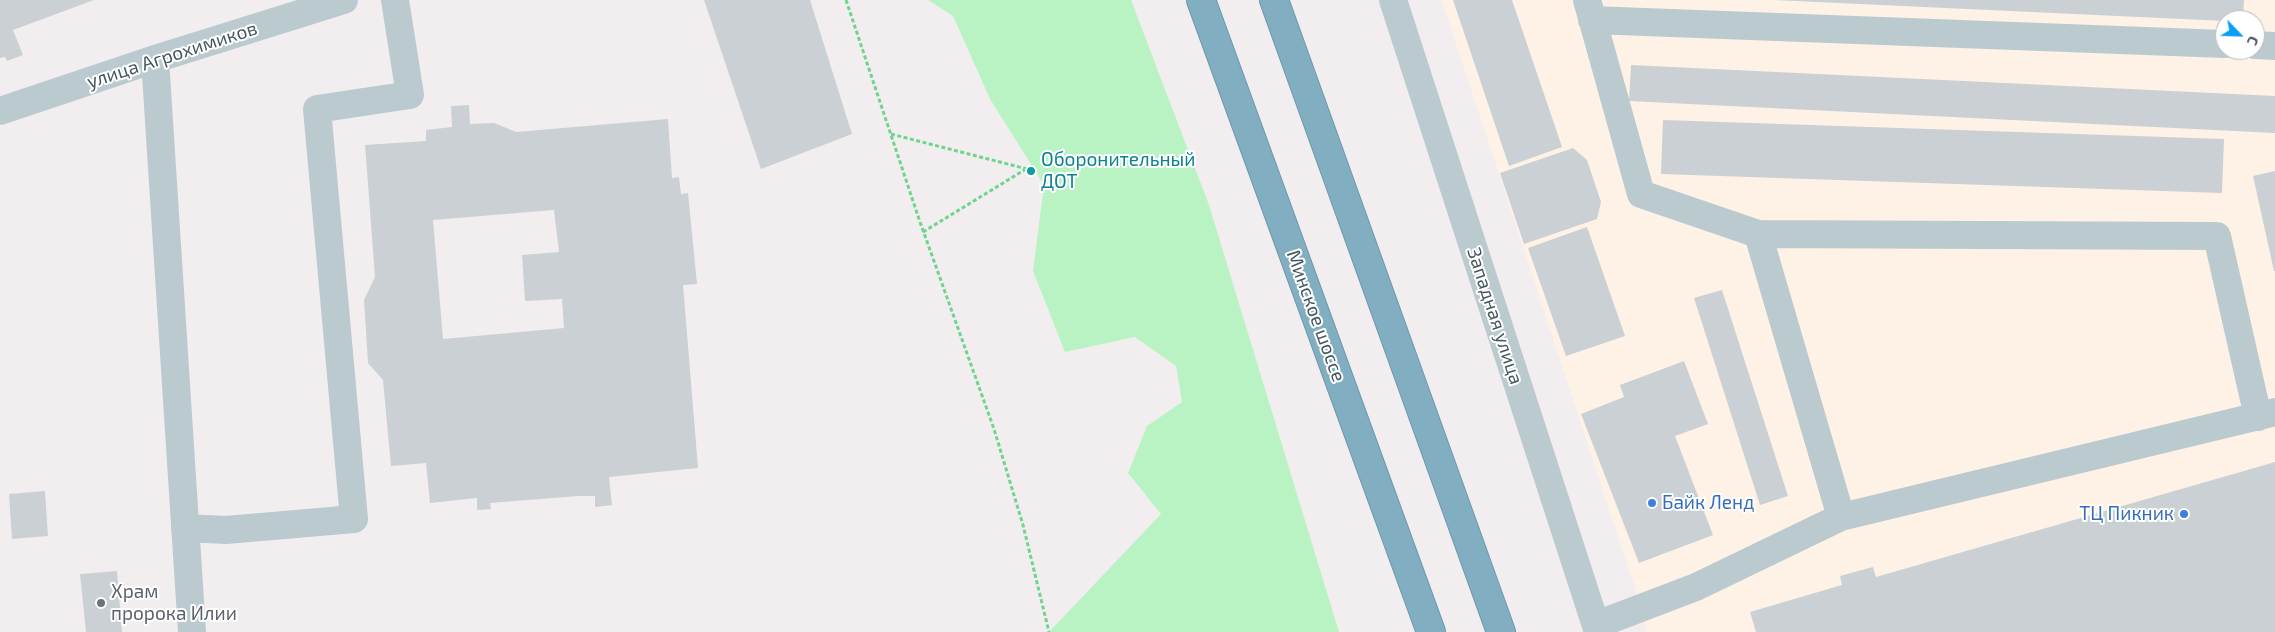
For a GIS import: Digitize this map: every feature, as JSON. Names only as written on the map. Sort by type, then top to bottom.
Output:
[{"type":"highway","name":"Минское шоссе","points":[[1201,0],[1431,632]]},
{"type":"highway","points":[[1274,0],[1501,632]]},
{"type":"street","name":"улица Агрохимиков","points":[[0,112],[154,60],[344,0]]},
{"type":"street","points":[[185,528],[226,530],[354,519],[317,109],[410,95],[395,0]]},
{"type":"street","name":"Западная улица","points":[[1393,0],[1597,629]]},
{"type":"street","points":[[1597,629],[1696,588],[1841,517],[2267,415],[2217,236],[1758,234],[1640,194],[1589,10],[2215,43]]},
{"type":"street","points":[[154,60],[192,632]]},
{"type":"street","points":[[1758,234],[1841,517]]},
{"type":"path","points":[[846,0],[923,232],[994,429],[1023,525],[1049,632]]},
{"type":"path","points":[[890,134],[1027,169],[923,232]]},
{"type":"shaded area","points":[[1442,0],[2275,0],[2275,632],[1647,632],[1634,585]]},
{"type":"green space","points":[[928,0],[1131,0],[1209,205],[1339,632],[1049,632],[1161,514],[1128,473],[1147,426],[1182,402],[1176,366],[1135,337],[1065,352],[1033,271],[1044,185],[990,99],[953,16]]},
{"type":"building","points":[[0,0],[94,0],[13,30],[23,55],[7,61],[5,57],[0,58]]},
{"type":"building","points":[[704,0],[810,0],[852,134],[761,169]]},
{"type":"building","points":[[1453,0],[1512,0],[1562,147],[1509,166]]},
{"type":"building","points":[[1774,0],[2244,0],[2244,10],[2215,10],[2215,21]]},
{"type":"building","points":[[1631,65],[2275,96],[2275,133],[1629,101]]},
{"type":"building","points":[[469,105],[470,124],[494,123],[516,132],[668,119],[672,178],[679,177],[681,194],[688,193],[697,284],[683,285],[698,468],[609,477],[612,505],[595,507],[595,496],[578,496],[490,503],[491,509],[477,510],[477,498],[430,503],[426,463],[391,466],[383,380],[368,363],[364,300],[375,277],[365,145],[426,141],[426,130],[452,127],[451,106]],"holes":[[[554,210],[559,252],[522,255],[525,301],[562,299],[564,328],[443,339],[433,220]]]},
{"type":"building","points":[[1663,120],[2224,139],[2222,193],[1661,174]]},
{"type":"building","points":[[1573,148],[1587,160],[1601,202],[1597,219],[1524,244],[1500,173]]},
{"type":"building","points":[[2275,171],[2275,271],[2274,271],[2253,176]]},
{"type":"building","points":[[1587,227],[1625,336],[1566,356],[1528,248]]},
{"type":"building","points":[[1722,290],[1788,496],[1760,505],[1694,298]]},
{"type":"building","points":[[1684,361],[1708,424],[1675,436],[1713,535],[1639,563],[1581,414],[1624,397],[1620,385]]},
{"type":"building","name":"ТЦ Пикник","points":[[2275,462],[2275,632],[1756,632],[1750,612],[1842,585],[1840,576],[1873,567],[1876,577]]},
{"type":"building","points":[[45,491],[48,536],[12,539],[9,494]]},
{"type":"building","name":"Храм пророка Илии","points":[[117,571],[122,632],[86,632],[80,574]]},
{"type":"place","name":"Оборонительный ДОТ","points":[[1031,171]]},
{"type":"place","name":"Байк Ленд","points":[[1652,503]]},
{"type":"place","name":"ТЦ Пикник","points":[[2184,514]]},
{"type":"place","name":"Храм пророка Илии","points":[[101,603]]}]
